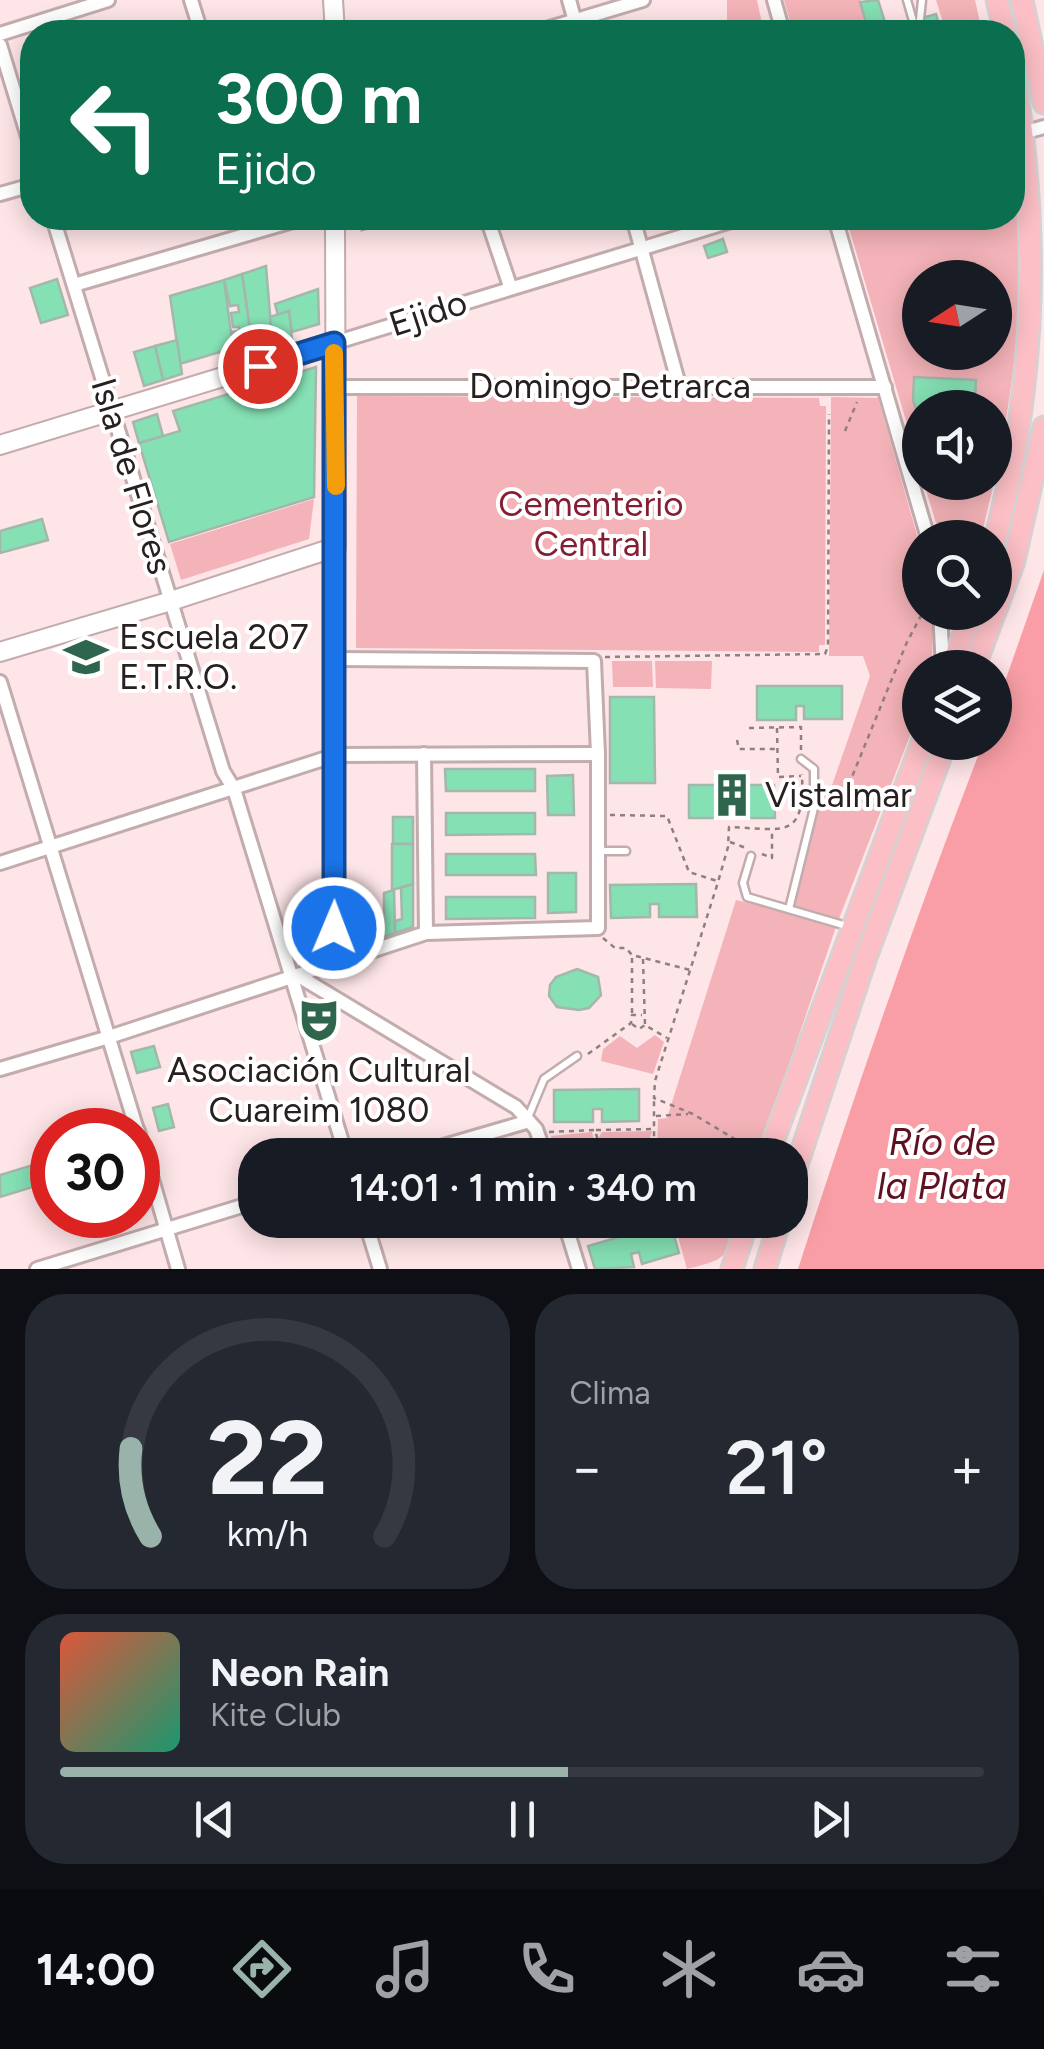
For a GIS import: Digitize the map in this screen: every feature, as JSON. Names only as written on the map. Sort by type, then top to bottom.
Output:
[{"type":"main road","points":[[1022,0],[1044,102]]},
{"type":"main road","points":[[999,520],[1016,446],[1030,337],[1032,260],[1025,197]]},
{"type":"main road","points":[[981,650],[1014,561],[1044,426]]},
{"type":"main road","points":[[772,1138],[915,760]]},
{"type":"main road","points":[[806,1138],[859,977],[939,760]]},
{"type":"main road","points":[[732,1269],[742,1238]]},
{"type":"main road","points":[[764,1269],[774,1238]]},
{"type":"street","points":[[44,20],[108,0]]},
{"type":"street","points":[[593,20],[643,0]]},
{"type":"street","points":[[0,45],[20,111]]},
{"type":"street","name":"Isla de Flores","points":[[58,230],[222,771],[234,788],[341,1138]]},
{"type":"street","points":[[74,285],[263,230]]},
{"type":"street","points":[[334,963],[335,230]]},
{"type":"street","points":[[492,230],[510,286]]},
{"type":"street","points":[[637,230],[680,385]]},
{"type":"street","name":"Ejido","points":[[0,446],[699,230]]},
{"type":"street","points":[[839,230],[923,520]]},
{"type":"street","name":"Domingo Petrarca","points":[[335,387],[885,387]]},
{"type":"street","points":[[0,652],[336,546]]},
{"type":"street","points":[[0,1069],[426,933],[598,928],[594,661],[336,660]]},
{"type":"street","points":[[0,682],[130,1108]]},
{"type":"street","points":[[424,754],[426,933]]},
{"type":"street","points":[[0,863],[336,755],[598,754]]},
{"type":"street","points":[[294,976],[516,1107],[539,1138]]},
{"type":"street","points":[[471,1138],[526,1122]]},
{"type":"street","points":[[160,1206],[178,1269]]},
{"type":"street","points":[[37,1269],[238,1207]]},
{"type":"street","points":[[371,1238],[380,1269]]},
{"type":"street","points":[[570,1238],[579,1269]]},
{"type":"lane","points":[[907,0],[916,20],[922,0]]},
{"type":"lane","points":[[790,908],[816,785],[814,769],[801,759]]},
{"type":"lane","points":[[598,851],[626,851]]},
{"type":"lane","points":[[751,856],[743,882],[747,897],[851,927]]},
{"type":"lane","points":[[526,1122],[544,1080],[576,1056]]},
{"type":"path","points":[[845,431],[864,387]]},
{"type":"path","points":[[594,661],[608,656],[825,654],[829,414]]},
{"type":"path","points":[[846,794],[913,630]]},
{"type":"path","points":[[654,1138],[655,1081],[718,882],[729,827],[788,827],[800,814],[801,727],[749,728]]},
{"type":"path","points":[[778,728],[778,777],[802,776]]},
{"type":"path","points":[[738,740],[740,749],[778,750]]},
{"type":"path","points":[[816,785],[894,814]]},
{"type":"path","points":[[598,814],[667,816],[689,872],[718,882]]},
{"type":"path","points":[[728,841],[772,858],[772,829]]},
{"type":"path","points":[[728,847],[751,856]]},
{"type":"path","points":[[598,928],[607,944],[626,948],[632,955],[690,970]]},
{"type":"path","points":[[576,1056],[592,1053],[631,1023],[632,955]]},
{"type":"path","points":[[643,958],[645,1024],[669,1038]]},
{"type":"path","points":[[632,1014],[643,1015]]},
{"type":"path","points":[[631,1023],[639,1029],[645,1024]]},
{"type":"path","points":[[654,1098],[736,1138]]},
{"type":"path","points":[[654,1116],[693,1114]]},
{"type":"path","points":[[538,1134],[654,1129]]},
{"type":"path","points":[[595,1130],[597,1138]]},
{"type":"path","points":[[571,1242],[577,1238]]},
{"type":"path","points":[[732,1238],[740,1243]]},
{"type":"green space","points":[[727,0],[757,0],[761,20],[727,20]]},
{"type":"green space","points":[[784,0],[860,0],[866,20],[790,20]]},
{"type":"green space","points":[[936,0],[975,0],[979,20],[942,20]]},
{"type":"green space","points":[[850,230],[1019,230],[1014,361],[1010,390],[902,390],[902,407]]},
{"type":"green space","name":"Cementerio Central","points":[[357,396],[819,398],[820,406],[826,406],[825,645],[819,645],[819,652],[356,648]]},
{"type":"green space","points":[[831,397],[878,398],[902,483],[902,500],[907,500],[913,520],[902,520],[902,630],[933,630],[932,650],[902,650],[902,756],[837,924],[764,1138],[657,1138],[658,1119],[667,1118],[736,900],[793,914],[820,789],[830,791],[870,676],[863,656],[829,656]]},
{"type":"green space","points":[[314,499],[309,539],[181,580],[170,544]]},
{"type":"green space","points":[[929,500],[990,500],[985,520],[935,520]]},
{"type":"green space","points":[[612,661],[652,661],[653,687],[613,687]]},
{"type":"green space","points":[[655,661],[712,661],[711,689],[656,688]]},
{"type":"green space","points":[[655,1035],[664,1042],[653,1074],[601,1061],[603,1049],[620,1036],[637,1048]]},
{"type":"green space","points":[[652,1131],[650,1138],[599,1138],[602,1132]]},
{"type":"green space","points":[[592,1132],[593,1138],[552,1138]]},
{"type":"green space","points":[[678,1238],[732,1238],[718,1259],[687,1269]]},
{"type":"water","name":"Río de la Plata","points":[[1044,570],[1044,1269],[798,1269],[887,1004],[976,760],[1012,760],[1012,661]]},
{"type":"building","points":[[878,0],[884,20],[865,20],[860,2]]},
{"type":"building","points":[[936,14],[938,20],[915,20]]},
{"type":"building","points":[[723,239],[727,252],[708,258],[704,246]]},
{"type":"building","points":[[266,266],[272,338],[252,344],[242,274]]},
{"type":"building","points":[[242,274],[253,351],[235,358],[231,332],[239,331],[239,327],[233,327],[231,313],[239,312],[238,305],[230,306],[224,280]]},
{"type":"building","points":[[57,279],[68,315],[41,323],[30,288]]},
{"type":"building","points":[[224,280],[233,348],[180,364],[170,296]]},
{"type":"building","points":[[318,289],[319,324],[292,332],[289,311],[278,315],[275,304]]},
{"type":"building","points":[[289,311],[292,340],[273,346],[270,317]]},
{"type":"building","points":[[177,340],[182,374],[163,380],[155,346]]},
{"type":"building","points":[[155,346],[163,380],[144,386],[134,352]]},
{"type":"building","points":[[316,367],[314,497],[169,542],[139,443],[180,431],[173,411]]},
{"type":"building","points":[[914,377],[976,380],[976,390],[913,390]]},
{"type":"building","points":[[157,414],[163,436],[139,443],[133,422]]},
{"type":"building","points":[[42,519],[48,540],[0,553],[0,531]]},
{"type":"building","points":[[757,686],[842,686],[842,719],[804,719],[804,706],[796,706],[796,720],[757,720]]},
{"type":"building","points":[[610,697],[654,697],[655,783],[610,783]]},
{"type":"building","points":[[445,769],[535,769],[535,791],[446,791]]},
{"type":"building","points":[[573,775],[574,815],[548,815],[547,776]]},
{"type":"building","name":"Vistalmar","points":[[689,785],[774,785],[775,818],[736,818],[736,805],[727,805],[728,818],[689,818]]},
{"type":"building","points":[[446,813],[535,813],[535,834],[446,835]]},
{"type":"building","points":[[393,817],[413,817],[413,844],[393,844]]},
{"type":"building","points":[[392,844],[413,844],[413,884],[392,890]]},
{"type":"building","points":[[446,854],[535,854],[536,875],[446,875]]},
{"type":"building","points":[[548,873],[576,873],[576,912],[548,913]]},
{"type":"building","points":[[413,884],[413,927],[395,933],[395,921],[402,919],[401,888]]},
{"type":"building","points":[[696,884],[697,917],[659,917],[659,904],[650,904],[650,917],[611,918],[610,885]]},
{"type":"building","points":[[394,890],[395,933],[375,939],[375,927],[384,925],[384,893]]},
{"type":"building","points":[[370,897],[370,902],[375,901],[375,939],[360,943],[357,900]]},
{"type":"building","points":[[446,897],[535,897],[535,918],[446,919]]},
{"type":"building","points":[[577,969],[598,977],[601,995],[589,1008],[557,1007],[549,996],[550,985],[556,977]]},
{"type":"building","points":[[154,1046],[160,1067],[137,1073],[131,1052]]},
{"type":"building","points":[[639,1089],[639,1121],[602,1122],[602,1109],[593,1109],[593,1122],[554,1122],[554,1090]]},
{"type":"building","points":[[168,1104],[174,1127],[160,1131],[160,1108],[153,1108]]},
{"type":"building","points":[[30,1166],[30,1188],[0,1197],[0,1175]]},
{"type":"building","points":[[615,1238],[675,1238],[679,1253],[642,1264],[639,1252],[631,1254],[634,1267],[595,1269],[588,1246]]},
{"type":"slow traffic","points":[[334,353],[336,486]]},
{"type":"place","name":"Escuela 207 E.T.R.O.","points":[[86,657]]},
{"type":"place","name":"Vistalmar","points":[[732,795]]},
{"type":"place","name":"Asociación Cultural Cuareim 1080","points":[[319,1020]]},
{"type":"route","points":[[260,366],[334,343],[334,928]]}]
